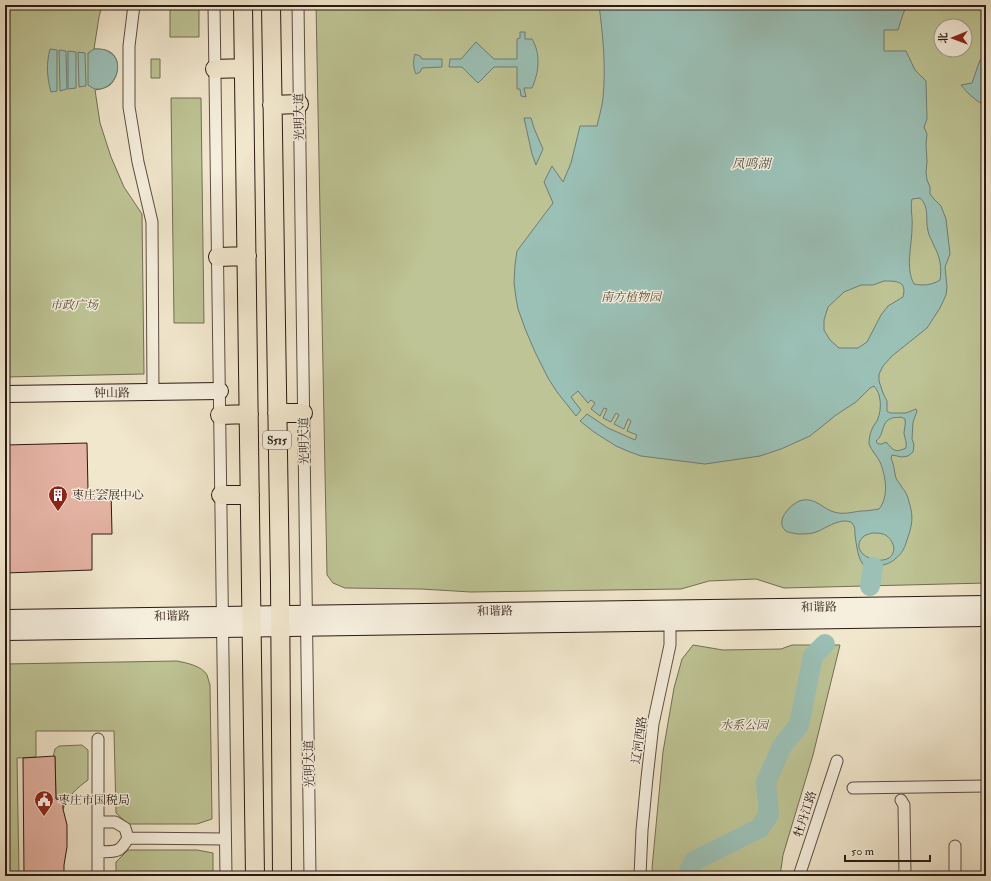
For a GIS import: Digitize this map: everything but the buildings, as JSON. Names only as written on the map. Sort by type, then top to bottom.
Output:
[{"type":"main road","name":"S515","points":[[244,5],[255,876]]},
{"type":"main road","name":"S515","points":[[271,5],[280,621],[282,876]]},
{"type":"main road","points":[[215,69],[244,68]]},
{"type":"main road","points":[[272,105],[299,104]]},
{"type":"main road","points":[[218,257],[247,256]]},
{"type":"main road","name":"钟山路","points":[[5,394],[220,391]]},
{"type":"main road","points":[[277,413],[303,413]]},
{"type":"main road","points":[[220,415],[249,414]]},
{"type":"main road","points":[[221,495],[250,495]]},
{"type":"main road","name":"和谐路","points":[[670,616],[986,604]]},
{"type":"main road","name":"和谐路","points":[[5,618],[223,622],[670,616],[986,618]]},
{"type":"main road","name":"和谐路","points":[[5,632],[223,622]]},
{"type":"street","points":[[134,5],[129,46],[129,107],[138,162],[152,222],[154,392]]},
{"type":"street","points":[[214,5],[226,876]]},
{"type":"street","name":"光明大道","points":[[298,5],[310,876]]},
{"type":"street","name":"辽河西路","points":[[640,876],[642,830],[653,724],[670,645],[670,616]]},
{"type":"street","points":[[98,739],[98,876]]},
{"type":"street","name":"牡丹江路","points":[[799,876],[837,761]]},
{"type":"street","points":[[853,788],[986,786]]},
{"type":"street","points":[[901,800],[904,804],[905,876]]},
{"type":"street","points":[[98,822],[115,822],[124,828],[128,838]]},
{"type":"street","points":[[128,838],[226,839]]},
{"type":"street","points":[[98,852],[116,851],[123,847],[128,838]]},
{"type":"street","points":[[955,846],[955,876]]},
{"type":"green space","name":"市政广场","points":[[5,5],[102,5],[94,49],[106,50],[114,55],[118,68],[113,82],[110,85],[95,90],[100,123],[111,157],[124,187],[142,214],[144,374],[5,377]]},
{"type":"green space","points":[[170,5],[199,5],[199,37],[170,37]]},
{"type":"green space","name":"南方植物园","points":[[316,5],[986,5],[986,583],[784,588],[756,579],[709,581],[681,589],[471,592],[421,589],[345,588],[333,583],[327,575]]},
{"type":"green space","points":[[151,59],[160,59],[160,78],[151,78]]},
{"type":"green space","points":[[171,98],[201,98],[204,323],[174,323]]},
{"type":"green space","name":"水系公园","points":[[693,645],[723,650],[781,649],[792,645],[840,645],[813,755],[783,855],[780,876],[653,876],[652,868],[663,752],[674,688],[682,659]]},
{"type":"green space","points":[[177,661],[194,665],[202,669],[207,675],[210,685],[212,819],[197,824],[128,824],[116,813],[114,731],[36,731],[36,757],[17,758],[19,876],[5,876],[5,664]]},
{"type":"green space","points":[[82,745],[88,750],[88,780],[73,793],[67,800],[63,809],[63,800],[56,799],[55,757],[53,757],[55,749],[59,746]]},
{"type":"green space","points":[[128,850],[197,850],[213,853],[213,876],[116,876],[116,862]]},
{"type":"water","name":"凤鸣湖","points":[[599,5],[907,5],[898,30],[884,30],[884,51],[906,51],[915,70],[926,81],[927,119],[924,127],[927,134],[927,180],[930,187],[930,194],[941,206],[946,219],[950,254],[945,267],[947,287],[946,295],[940,308],[927,328],[892,356],[883,366],[879,374],[879,381],[887,401],[887,411],[890,413],[906,413],[916,409],[917,411],[913,422],[913,452],[908,456],[902,457],[892,455],[891,458],[896,478],[905,492],[911,507],[912,521],[904,548],[891,562],[870,567],[863,564],[858,552],[854,527],[850,522],[840,522],[813,533],[800,534],[786,531],[782,522],[786,512],[794,504],[803,500],[816,502],[830,511],[837,513],[879,509],[884,499],[886,486],[880,462],[869,444],[871,432],[880,413],[879,394],[874,386],[856,402],[836,415],[810,436],[781,449],[760,456],[705,464],[641,456],[616,446],[580,421],[587,414],[608,428],[635,440],[637,435],[627,431],[631,421],[628,419],[624,429],[614,424],[619,415],[616,413],[611,422],[603,418],[607,409],[604,408],[600,416],[591,409],[595,403],[591,400],[588,403],[578,391],[571,397],[581,410],[576,416],[548,378],[535,352],[518,309],[514,283],[515,265],[517,251],[553,203],[544,182],[552,166],[563,182],[571,163],[580,126],[597,126],[603,101],[604,86],[604,52]],"holes":[[[920,198],[925,205],[928,233],[939,258],[941,267],[940,280],[931,284],[914,284],[911,278],[909,264],[912,235],[912,199]],[[884,281],[900,283],[904,288],[903,297],[888,306],[881,315],[867,342],[858,348],[839,348],[830,340],[824,330],[824,320],[828,307],[844,292],[861,285],[873,285]],[[901,417],[905,419],[904,434],[906,448],[897,451],[886,442],[878,444],[876,441],[881,435],[886,422],[892,418]],[[872,533],[885,535],[893,544],[893,553],[889,558],[883,560],[870,559],[861,552],[859,547],[859,542],[864,536]]]},
{"type":"water","points":[[520,32],[525,32],[525,39],[532,39],[538,57],[536,76],[532,88],[524,88],[526,97],[521,96],[520,89],[517,89],[517,67],[494,67],[478,83],[462,67],[449,67],[450,59],[461,59],[476,42],[494,59],[517,59],[517,39],[520,38]]},
{"type":"water","points":[[50,49],[57,50],[57,91],[51,92],[48,71]]},
{"type":"water","points":[[94,49],[102,49],[107,51],[114,56],[117,61],[118,68],[113,80],[109,85],[103,88],[95,89],[88,85],[88,53]]},
{"type":"water","points":[[59,50],[66,51],[67,89],[60,91]]},
{"type":"water","points":[[68,51],[76,52],[76,88],[68,89]]},
{"type":"water","points":[[78,52],[85,53],[86,86],[79,87]]},
{"type":"water","points":[[415,54],[420,56],[422,59],[442,59],[442,67],[422,68],[420,72],[416,74],[414,69]]},
{"type":"water","points":[[980,60],[986,60],[986,106],[972,97],[961,85],[972,83]]},
{"type":"water","points":[[524,118],[531,118],[543,149],[536,165],[532,154]]},
{"type":"waterway","points":[[870,586],[873,567]]},
{"type":"waterway","points":[[687,876],[694,861],[760,828],[769,814],[766,782],[782,746],[799,725],[813,656],[825,644]]},
{"type":"place","name":"枣庄会展中心","points":[[58,512]]},
{"type":"place","name":"枣庄市国税局","points":[[44,817]]}]
